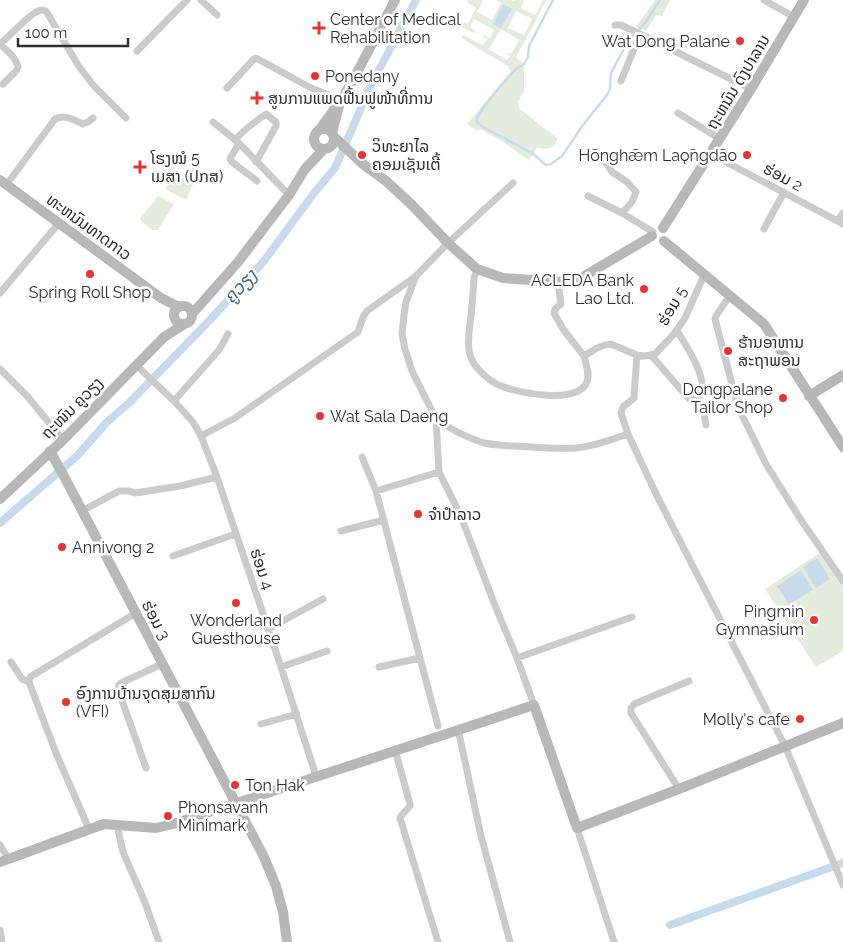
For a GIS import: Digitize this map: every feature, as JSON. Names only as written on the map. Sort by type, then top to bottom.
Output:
[{"type":"street","points":[[137,51],[187,0]]},
{"type":"street","points":[[201,0],[217,15]]},
{"type":"street","points":[[305,169],[315,133],[341,100],[395,0]]},
{"type":"street","points":[[764,0],[794,17]]},
{"type":"street","name":"ຖະຫນົນ ດົງປາລານ","points":[[663,228],[711,154],[804,0]]},
{"type":"street","points":[[3,84],[18,67],[14,58],[0,44],[31,15],[37,11],[46,11],[78,65],[93,85],[126,118]]},
{"type":"street","points":[[615,25],[621,25],[632,30],[751,89]]},
{"type":"street","points":[[621,81],[644,36]]},
{"type":"street","points":[[227,88],[256,58],[311,88],[341,100]]},
{"type":"street","points":[[212,291],[177,311],[175,320],[178,324],[188,323],[191,320],[192,314],[238,262],[289,195],[305,169],[332,143],[341,100]]},
{"type":"street","points":[[678,113],[720,139]]},
{"type":"street","points":[[256,162],[276,126],[276,122],[266,114],[240,133],[230,159],[257,181]]},
{"type":"street","points":[[3,182],[56,119],[61,116],[82,124],[93,118]]},
{"type":"street","points":[[213,122],[237,141],[289,195]]},
{"type":"street","points":[[320,129],[326,129],[332,143],[352,154],[412,204],[448,243],[477,269],[503,278],[538,282],[558,282],[581,278],[652,234],[657,228],[663,228],[667,236],[664,241],[660,243],[655,242],[652,234],[622,213],[588,196]]},
{"type":"street","points":[[313,139],[318,148],[332,143]]},
{"type":"street","name":"ຮ່ອມ 2","points":[[711,154],[840,222]]},
{"type":"street","points":[[605,161],[612,172],[627,182],[636,192],[632,202],[622,213]]},
{"type":"street","name":"ທະຫນົນທາດກາວ","points":[[3,182],[177,311]]},
{"type":"street","points":[[201,436],[235,418],[358,332],[367,311],[416,276],[448,243],[513,183]]},
{"type":"street","points":[[764,229],[784,192]]},
{"type":"street","points":[[840,222],[843,213]]},
{"type":"street","points":[[0,293],[59,223]]},
{"type":"street","points":[[664,241],[764,324],[843,447]]},
{"type":"street","points":[[477,269],[474,278],[469,348],[472,362],[500,386],[522,392],[568,395],[584,387],[588,380],[584,356],[563,329],[554,313],[560,304],[558,282]]},
{"type":"street","name":"ຮ່ອມ 5","points":[[651,355],[677,330],[686,318],[704,275]]},
{"type":"street","points":[[416,276],[405,309],[402,334],[412,371],[436,419],[438,472],[460,514],[517,658],[577,828],[614,942]]},
{"type":"street","points":[[730,296],[715,319],[735,396],[742,415],[766,464],[801,520],[843,581]]},
{"type":"street","points":[[177,311],[188,308],[192,314]]},
{"type":"street","name":"ຖະໜົນ ຄູວຽງ","points":[[0,499],[52,455],[63,440],[139,367],[164,337],[177,311]]},
{"type":"street","name":"ຖະໜົນ ຄູວຽງ","points":[[164,337],[183,324]]},
{"type":"street","points":[[584,356],[597,348],[612,344],[637,355],[651,355],[687,398],[693,399],[701,395],[700,373],[677,330]]},
{"type":"street","points":[[174,401],[219,350],[228,334]]},
{"type":"street","points":[[637,355],[634,398],[623,407],[621,413],[628,434],[658,498],[785,746],[843,885]]},
{"type":"street","name":"ຮ່ອມ 4","points":[[139,367],[158,384],[193,422],[201,436],[217,477],[316,776]]},
{"type":"street","points":[[0,369],[28,397],[63,440]]},
{"type":"street","points":[[809,396],[843,375]]},
{"type":"street","points":[[698,397],[706,425]]},
{"type":"street","points":[[436,419],[478,441],[504,445],[576,448],[598,444],[628,434]]},
{"type":"street","name":"ຮ່ອມ 3","points":[[52,455],[263,855],[276,886],[283,912],[287,942]]},
{"type":"street","points":[[362,457],[376,491],[438,726]]},
{"type":"street","points":[[376,491],[438,472]]},
{"type":"street","points":[[82,510],[119,491],[135,493],[180,486],[217,477]]},
{"type":"street","points":[[341,531],[384,520]]},
{"type":"street","points":[[172,556],[235,534]]},
{"type":"street","points":[[268,629],[323,599]]},
{"type":"street","points":[[89,829],[56,753],[29,682],[30,677],[136,614]]},
{"type":"street","points":[[517,658],[632,617]]},
{"type":"street","points":[[281,668],[327,651]]},
{"type":"street","points":[[379,667],[420,658]]},
{"type":"street","points":[[12,662],[22,679],[29,682]]},
{"type":"street","points":[[146,768],[118,689],[121,684],[162,664]]},
{"type":"street","points":[[679,789],[631,713],[631,708],[634,704],[688,681]]},
{"type":"street","points":[[0,844],[4,860],[104,824],[156,828],[173,824],[534,705]]},
{"type":"street","points":[[261,724],[297,714]]},
{"type":"street","points":[[577,828],[679,789],[843,722]]},
{"type":"street","points":[[458,730],[481,836],[510,942]]},
{"type":"street","points":[[395,750],[410,804],[400,818],[438,942]]},
{"type":"street","points":[[117,825],[123,852],[144,900],[159,942]]},
{"type":"street","points":[[0,930],[2,942]]},
{"type":"green space","points":[[468,0],[483,0],[477,12],[492,20],[501,3],[496,0],[524,0],[521,8],[535,15],[543,0],[546,0],[516,57],[524,64],[524,91],[518,102],[519,108],[558,139],[550,148],[537,148],[528,160],[505,143],[467,124],[511,71],[509,67],[461,38],[463,35],[483,45],[487,39],[483,35],[490,38],[494,30],[474,19],[470,27],[476,31],[474,33],[461,27],[464,22],[468,24],[476,8],[467,2]],"holes":[[[516,11],[532,19],[524,35],[508,28]],[[501,29],[519,40],[511,54],[507,54],[510,56],[507,60],[489,49]]]},
{"type":"green space","points":[[655,0],[670,0],[662,16],[656,15],[646,31],[636,27]]},
{"type":"green space","points":[[176,174],[193,184],[186,200],[165,189]]},
{"type":"green space","points":[[158,196],[174,204],[158,230],[152,230],[140,218]]},
{"type":"green space","name":"Pingmin Gymnasium","points":[[821,552],[843,583],[843,651],[816,667],[765,589]]},
{"type":"water","points":[[503,4],[512,9],[501,28],[493,24]]},
{"type":"water","points":[[817,558],[830,579],[816,588],[803,567]]},
{"type":"water","points":[[801,570],[813,590],[789,605],[777,586]]},
{"type":"waterway","name":"ຄູວຽງ","points":[[0,523],[78,455],[106,423],[129,403],[264,261],[314,193],[335,168],[371,85],[416,0]]},
{"type":"waterway","points":[[553,0],[529,46],[528,57],[524,64],[515,70],[498,89],[476,119],[483,127],[532,153],[546,165],[551,164],[562,156],[583,125],[607,95],[610,89],[611,73],[626,45],[641,28],[660,0]]},
{"type":"waterway","points":[[670,925],[843,863]]},
{"type":"place","name":"Center of Medical Rehabilitation","points":[[319,28]]},
{"type":"place","name":"Wat Dong Palane","points":[[740,41]]},
{"type":"place","name":"Ponedany","points":[[315,76]]},
{"type":"place","name":"ສູນການແພດຟື້ນຟູໜ້າທີ່ການ","points":[[257,98]]},
{"type":"place","name":"ວິທະຍາໄລ ຄອມເຊັນເຕີ້","points":[[362,155]]},
{"type":"place","name":"Hōnghǣm Laǭngdāo","points":[[747,155]]},
{"type":"place","name":"ໂຮງໝໍ 5 ເມສາ (ປກສ)","points":[[140,167]]},
{"type":"place","name":"Spring Roll Shop","points":[[90,274]]},
{"type":"place","name":"ACLEDA Bank Lao Ltd.","points":[[644,289]]},
{"type":"place","name":"ຮ້ານອາຫານ ສະຖາພອນ","points":[[728,351]]},
{"type":"place","name":"Dongpalane Tailor Shop","points":[[783,398]]},
{"type":"place","name":"Wat Sala Daeng","points":[[320,416]]},
{"type":"place","name":"ຈຳປຳລາວ","points":[[418,514]]},
{"type":"place","name":"Annivong 2","points":[[62,547]]},
{"type":"place","name":"Wonderland Guesthouse","points":[[236,603]]},
{"type":"place","name":"Pingmin Gymnasium","points":[[814,620]]},
{"type":"place","name":"ອົງການບ້ານຈຸດສຸມສາກົນ (VFI)","points":[[66,702]]},
{"type":"place","name":"Molly's cafe","points":[[800,719]]},
{"type":"place","name":"Ton Hak","points":[[235,785]]},
{"type":"place","name":"Phonsavanh Minimark","points":[[168,816]]}]
